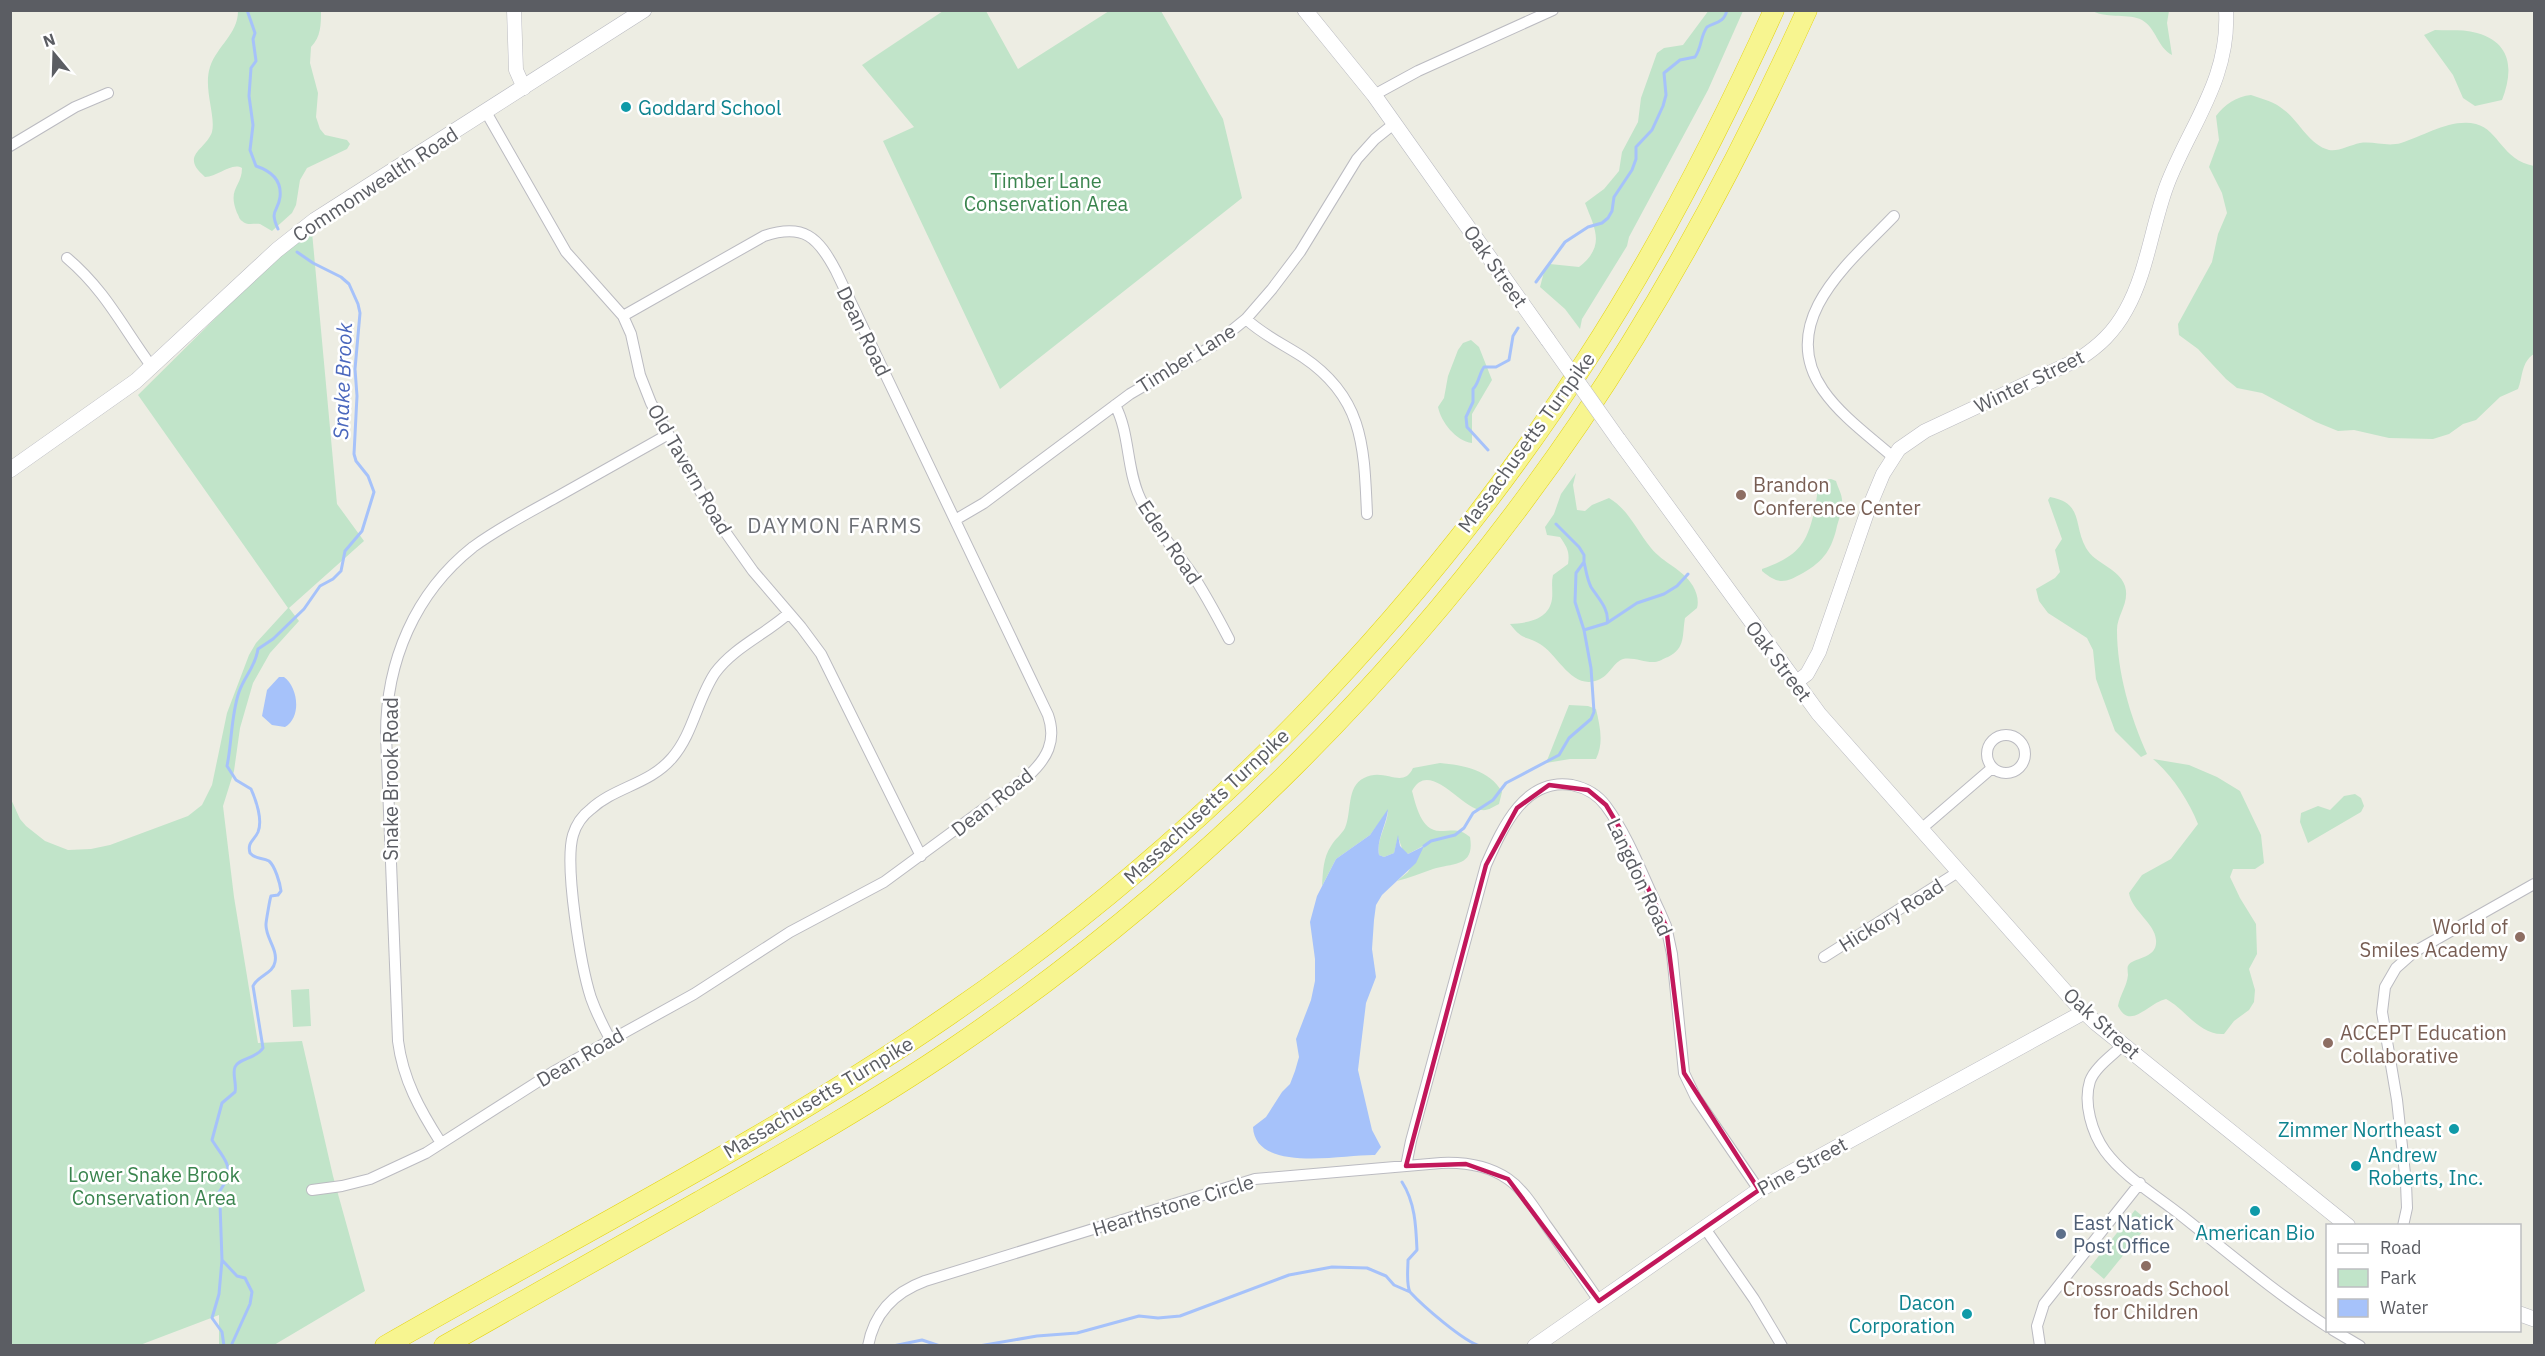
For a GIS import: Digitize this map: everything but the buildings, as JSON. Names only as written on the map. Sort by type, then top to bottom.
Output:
[{"type":"highway","name":"Massachusetts Turnpike","points":[[385,1346],[784,1120],[922,1033],[1071,926],[1158,853],[1229,788],[1305,713],[1395,614],[1450,548],[1542,425],[1606,329],[1665,230],[1719,128],[1774,10]]},
{"type":"highway","name":"Massachusetts Turnpike","points":[[444,1346],[825,1130],[954,1048],[1079,956],[1140,907],[1198,857],[1282,777],[1363,694],[1439,608],[1511,517],[1579,423],[1626,351],[1700,226],[1758,115],[1808,10]]},
{"type":"main road","name":"Commonwealth Road","points":[[10,470],[102,407],[152,367],[252,273],[302,230],[359,190],[524,88],[644,10]]},
{"type":"main road","name":"Oak Street","points":[[1305,10],[1395,123],[1618,439],[1795,683],[1835,733],[2084,1012],[2346,1224]]},
{"type":"main road","name":"Pine Street","points":[[1535,1346],[1759,1190],[2084,1012]]},
{"type":"street","points":[[514,10],[516,70],[524,88]]},
{"type":"street","points":[[1374,95],[1418,70],[1553,10]]},
{"type":"street","name":"Winter Street","points":[[1795,683],[1810,669],[1822,644],[1868,510],[1893,457],[1906,442],[2079,359],[2100,345],[2127,309],[2136,289],[2167,185],[2217,78],[2227,42],[2226,10]]},
{"type":"street","points":[[10,146],[68,111],[108,93]]},
{"type":"street","name":"Old Tavern Road","points":[[486,112],[559,241],[579,269],[623,316],[631,334],[645,388],[667,435],[722,528],[753,571],[812,640],[828,667],[921,856]]},
{"type":"street","name":"Timber Lane","points":[[955,520],[984,503],[1145,384],[1214,345],[1246,319],[1295,258],[1357,159],[1375,139],[1395,123]]},
{"type":"street","points":[[1893,457],[1839,409],[1822,390],[1810,362],[1808,346],[1812,318],[1825,290],[1894,216]]},
{"type":"street","name":"Dean Road","points":[[312,1190],[370,1179],[397,1168],[610,1039],[694,994],[790,932],[870,890],[921,856],[1027,777],[1046,756],[1052,741],[1048,715],[836,271],[816,240],[794,231],[764,236],[623,316]]},
{"type":"street","points":[[68,258],[104,294],[152,367]]},
{"type":"street","points":[[1246,319],[1268,337],[1312,364],[1329,378],[1346,398],[1356,420],[1363,446],[1366,514]]},
{"type":"street","name":"Eden Road","points":[[1115,405],[1122,420],[1129,466],[1141,501],[1163,536],[1203,590],[1229,639]]},
{"type":"street","name":"Snake Brook Road","points":[[441,1143],[419,1107],[407,1081],[398,1041],[386,735],[389,691],[395,663],[404,637],[420,606],[462,556],[506,526],[667,435]]},
{"type":"street","points":[[610,1039],[591,998],[584,968],[572,885],[571,856],[574,834],[584,816],[599,802],[636,784],[664,766],[685,738],[710,684],[722,665],[789,613]]},
{"type":"street","points":[[1920,830],[1992,768]]},
{"type":"street","name":"Langdon Road","points":[[1406,1166],[1486,865],[1501,832],[1517,808],[1537,790],[1562,784],[1588,790],[1606,805],[1619,826],[1660,912],[1671,947],[1684,1073],[1696,1098],[1759,1190]]},
{"type":"street","name":"Hickory Road","points":[[1824,957],[1958,872]]},
{"type":"street","points":[[2403,1224],[2407,1208],[2406,1183],[2397,1100],[2382,1012],[2385,987],[2396,968],[2414,952],[2535,884]]},
{"type":"street","points":[[2124,1044],[2092,1078],[2088,1105],[2094,1129],[2103,1147],[2113,1160],[2140,1183],[2279,1292],[2326,1326]]},
{"type":"street","name":"Hearthstone Circle","points":[[868,1346],[873,1327],[888,1304],[904,1290],[926,1281],[1246,1182],[1265,1178],[1406,1166],[1466,1164],[1489,1170],[1508,1179],[1527,1198],[1599,1300]]},
{"type":"street","points":[[2040,1346],[2037,1326],[2044,1304],[2140,1183]]},
{"type":"street","points":[[1704,1227],[1754,1299],[1782,1346]]},
{"type":"street","points":[[2336,1332],[2360,1346]]},
{"type":"highlighted area","points":[[1549,785],[1588,790],[1606,805],[1619,827],[1666,926],[1684,1073],[1759,1190],[1599,1301],[1508,1179],[1466,1164],[1406,1166],[1486,865],[1517,808]]},
{"type":"green space","points":[[1709,10],[1743,11],[1708,90],[1629,237],[1627,246],[1582,319],[1580,329],[1565,309],[1540,287],[1545,268],[1550,264],[1579,267],[1593,252],[1595,229],[1585,203],[1604,189],[1619,171],[1622,152],[1638,122],[1641,98],[1657,53],[1664,48],[1683,45]]},
{"type":"green space","points":[[238,11],[321,11],[320,30],[311,47],[310,63],[318,93],[316,117],[325,135],[347,140],[350,144],[347,149],[307,168],[300,180],[296,205],[292,213],[272,231],[260,224],[244,223],[237,213],[234,193],[242,168],[233,167],[205,177],[194,163],[196,153],[212,132],[208,84],[210,67],[235,26]]},
{"type":"green space","name":"Timber Lane Conservation Area","points":[[943,11],[986,11],[1018,69],[1109,11],[1161,11],[1223,119],[1242,198],[1000,389],[883,141],[914,127],[862,65]]},
{"type":"green space","points":[[2092,11],[2169,11],[2167,23],[2172,55],[2163,48],[2151,28],[2142,20]]},
{"type":"green space","points":[[2435,30],[2477,33],[2498,44],[2504,51],[2508,69],[2508,79],[2502,100],[2475,106],[2463,98],[2453,75],[2424,35]]},
{"type":"green space","points":[[2251,95],[2280,107],[2310,138],[2329,150],[2360,143],[2396,144],[2457,123],[2467,123],[2484,127],[2515,158],[2534,166],[2534,354],[2525,365],[2518,389],[2500,397],[2476,420],[2463,424],[2449,434],[2433,439],[2389,438],[2354,430],[2338,431],[2262,393],[2237,388],[2198,349],[2179,335],[2178,324],[2212,262],[2218,234],[2227,213],[2222,193],[2209,167],[2219,140],[2216,116],[2231,102]]},
{"type":"green space","name":"Lower Snake Brook Conservation Area","points":[[312,232],[337,504],[364,541],[289,608],[299,621],[270,653],[253,683],[240,728],[234,771],[223,806],[234,897],[258,1043],[302,1041],[333,1176],[365,1291],[274,1345],[219,1345],[219,1315],[140,1345],[11,1345],[10,797],[20,819],[26,826],[45,841],[68,850],[110,845],[188,816],[202,805],[212,785],[227,713],[249,655],[256,643],[288,608],[138,395],[268,266]]},
{"type":"green space","points":[[1471,340],[1479,347],[1492,380],[1472,414],[1472,443],[1460,439],[1450,430],[1442,419],[1438,407],[1444,398],[1448,376],[1458,350],[1463,343]]},
{"type":"green space","points":[[1576,473],[1573,485],[1577,510],[1585,511],[1592,505],[1609,498],[1616,503],[1656,553],[1689,580],[1698,600],[1697,608],[1685,618],[1682,640],[1678,650],[1674,653],[1655,662],[1623,659],[1600,679],[1586,682],[1572,675],[1540,644],[1521,635],[1510,624],[1536,619],[1547,612],[1550,606],[1553,575],[1568,564],[1569,556],[1560,537],[1547,535],[1545,527],[1554,514],[1561,494]]},
{"type":"green space","points":[[1821,480],[1836,481],[1842,498],[1842,506],[1830,548],[1822,559],[1791,579],[1782,581],[1768,576],[1762,569],[1792,554],[1804,540],[1812,521]]},
{"type":"green space","points":[[2050,497],[2068,504],[2076,516],[2086,548],[2095,558],[2118,575],[2125,586],[2126,598],[2117,630],[2119,662],[2135,724],[2147,754],[2141,757],[2115,731],[2096,679],[2093,650],[2087,638],[2048,613],[2039,601],[2036,589],[2055,578],[2060,572],[2055,550],[2062,539],[2048,500]]},
{"type":"green space","points":[[1569,705],[1596,709],[1601,740],[1596,759],[1570,759],[1546,763]]},
{"type":"green space","points":[[2153,759],[2189,765],[2217,777],[2240,791],[2261,835],[2264,863],[2255,869],[2233,869],[2230,877],[2256,924],[2257,954],[2249,969],[2255,990],[2254,1002],[2249,1010],[2234,1021],[2224,1034],[2207,1031],[2166,999],[2134,1016],[2123,1013],[2118,1006],[2127,979],[2128,966],[2149,955],[2156,946],[2152,928],[2134,906],[2129,893],[2142,875],[2171,859],[2198,824],[2179,789]]},
{"type":"green space","points":[[1440,763],[1475,770],[1490,778],[1502,792],[1499,804],[1481,810],[1473,808],[1436,782],[1427,780],[1419,782],[1412,791],[1420,816],[1428,827],[1440,831],[1459,831],[1470,837],[1471,847],[1466,859],[1397,881],[1408,872],[1423,846],[1408,854],[1403,851],[1398,837],[1394,853],[1384,857],[1379,855],[1379,844],[1388,811],[1370,835],[1336,859],[1322,886],[1326,855],[1345,828],[1352,794],[1358,782],[1372,775],[1404,777],[1413,768]]},
{"type":"green space","points":[[2355,794],[2361,798],[2364,806],[2361,812],[2308,843],[2300,822],[2301,813],[2318,806],[2330,810],[2344,796]]},
{"type":"green space","points":[[309,989],[311,1026],[293,1027],[291,990]]},
{"type":"green space","points":[[2135,1210],[2148,1221],[2147,1226],[2104,1279],[2090,1267]]},
{"type":"water","points":[[279,677],[284,677],[289,682],[296,702],[294,716],[285,727],[272,725],[262,716],[267,690]]},
{"type":"water","points":[[1388,809],[1378,849],[1379,855],[1384,857],[1394,853],[1398,835],[1400,846],[1408,854],[1424,846],[1416,863],[1382,895],[1376,905],[1372,949],[1376,977],[1366,1003],[1358,1070],[1372,1130],[1381,1147],[1375,1155],[1324,1158],[1285,1156],[1269,1151],[1258,1142],[1253,1127],[1266,1117],[1290,1084],[1299,1057],[1296,1039],[1311,1000],[1315,981],[1315,959],[1310,922],[1317,896],[1336,859],[1370,835]]},
{"type":"waterway","name":"Snake Brook","points":[[247,10],[255,33],[253,39],[256,61],[251,68],[249,96],[253,125],[250,150],[256,166],[271,174],[279,186],[280,197],[274,214],[278,229]]},
{"type":"waterway","points":[[1536,282],[1565,242],[1588,227],[1602,223],[1608,218],[1612,211],[1614,197],[1632,170],[1636,159],[1636,147],[1652,130],[1663,106],[1666,95],[1664,73],[1680,60],[1695,57],[1707,27],[1722,20],[1727,10]]},
{"type":"waterway","name":"Snake Brook","points":[[224,1346],[222,1332],[212,1318],[219,1294],[222,1260],[220,1204],[217,1196],[227,1179],[228,1169],[212,1140],[222,1103],[235,1092],[235,1067],[263,1048],[253,986],[274,966],[275,952],[267,934],[266,924],[271,896],[278,895],[281,891],[271,863],[250,853],[250,844],[259,827],[257,804],[251,789],[236,780],[227,766],[234,710],[239,692],[255,661],[258,649],[273,639],[304,609],[320,586],[333,579],[341,571],[345,551],[362,531],[374,492],[368,476],[356,461],[354,454],[357,396],[355,369],[360,313],[358,304],[349,284],[341,277],[297,252]]},
{"type":"waterway","points":[[1488,450],[1467,427],[1466,417],[1473,402],[1473,389],[1482,370],[1484,367],[1496,367],[1509,360],[1513,336],[1518,328]]},
{"type":"waterway","points":[[1424,846],[1431,841],[1455,835],[1464,828],[1473,813],[1493,800],[1506,783],[1559,755],[1569,738],[1591,719],[1594,712],[1591,668],[1584,630],[1575,602],[1576,573],[1584,562],[1584,555],[1556,524]]},
{"type":"waterway","points":[[1584,562],[1591,587],[1607,613],[1607,623]]},
{"type":"waterway","points":[[1584,630],[1607,623],[1637,603],[1664,594],[1677,586],[1688,574]]},
{"type":"waterway","points":[[1402,1182],[1412,1206],[1416,1232],[1417,1250],[1408,1260],[1410,1292],[1433,1314],[1480,1346]]},
{"type":"waterway","points":[[222,1260],[237,1276],[245,1278],[252,1292],[250,1304],[231,1346]]},
{"type":"waterway","points":[[979,1346],[1037,1336],[1077,1333],[1139,1316],[1158,1318],[1180,1316],[1289,1275],[1332,1267],[1367,1268],[1386,1276],[1394,1285],[1410,1292]]},
{"type":"waterway","points":[[893,1346],[922,1340],[940,1346]]},
{"type":"place","name":"Goddard School","points":[[626,107]]},
{"type":"place","name":"Brandon Conference Center","points":[[1741,495]]},
{"type":"place","name":"World of Smiles Academy","points":[[2520,937]]},
{"type":"place","name":"ACCEPT Education Collaborative","points":[[2328,1043]]},
{"type":"place","name":"Zimmer Northeast","points":[[2454,1129]]},
{"type":"place","name":"Andrew Roberts, Inc.","points":[[2356,1166]]},
{"type":"place","name":"American Bio","points":[[2255,1211]]},
{"type":"place","name":"East Natick Post Office","points":[[2061,1234]]},
{"type":"place","name":"Crossroads School for Children","points":[[2146,1266]]},
{"type":"place","name":"Dacon Corporation","points":[[1967,1314]]},
{"type":"district","name":"DAYMON FARMS","points":[[835,525]]}]
